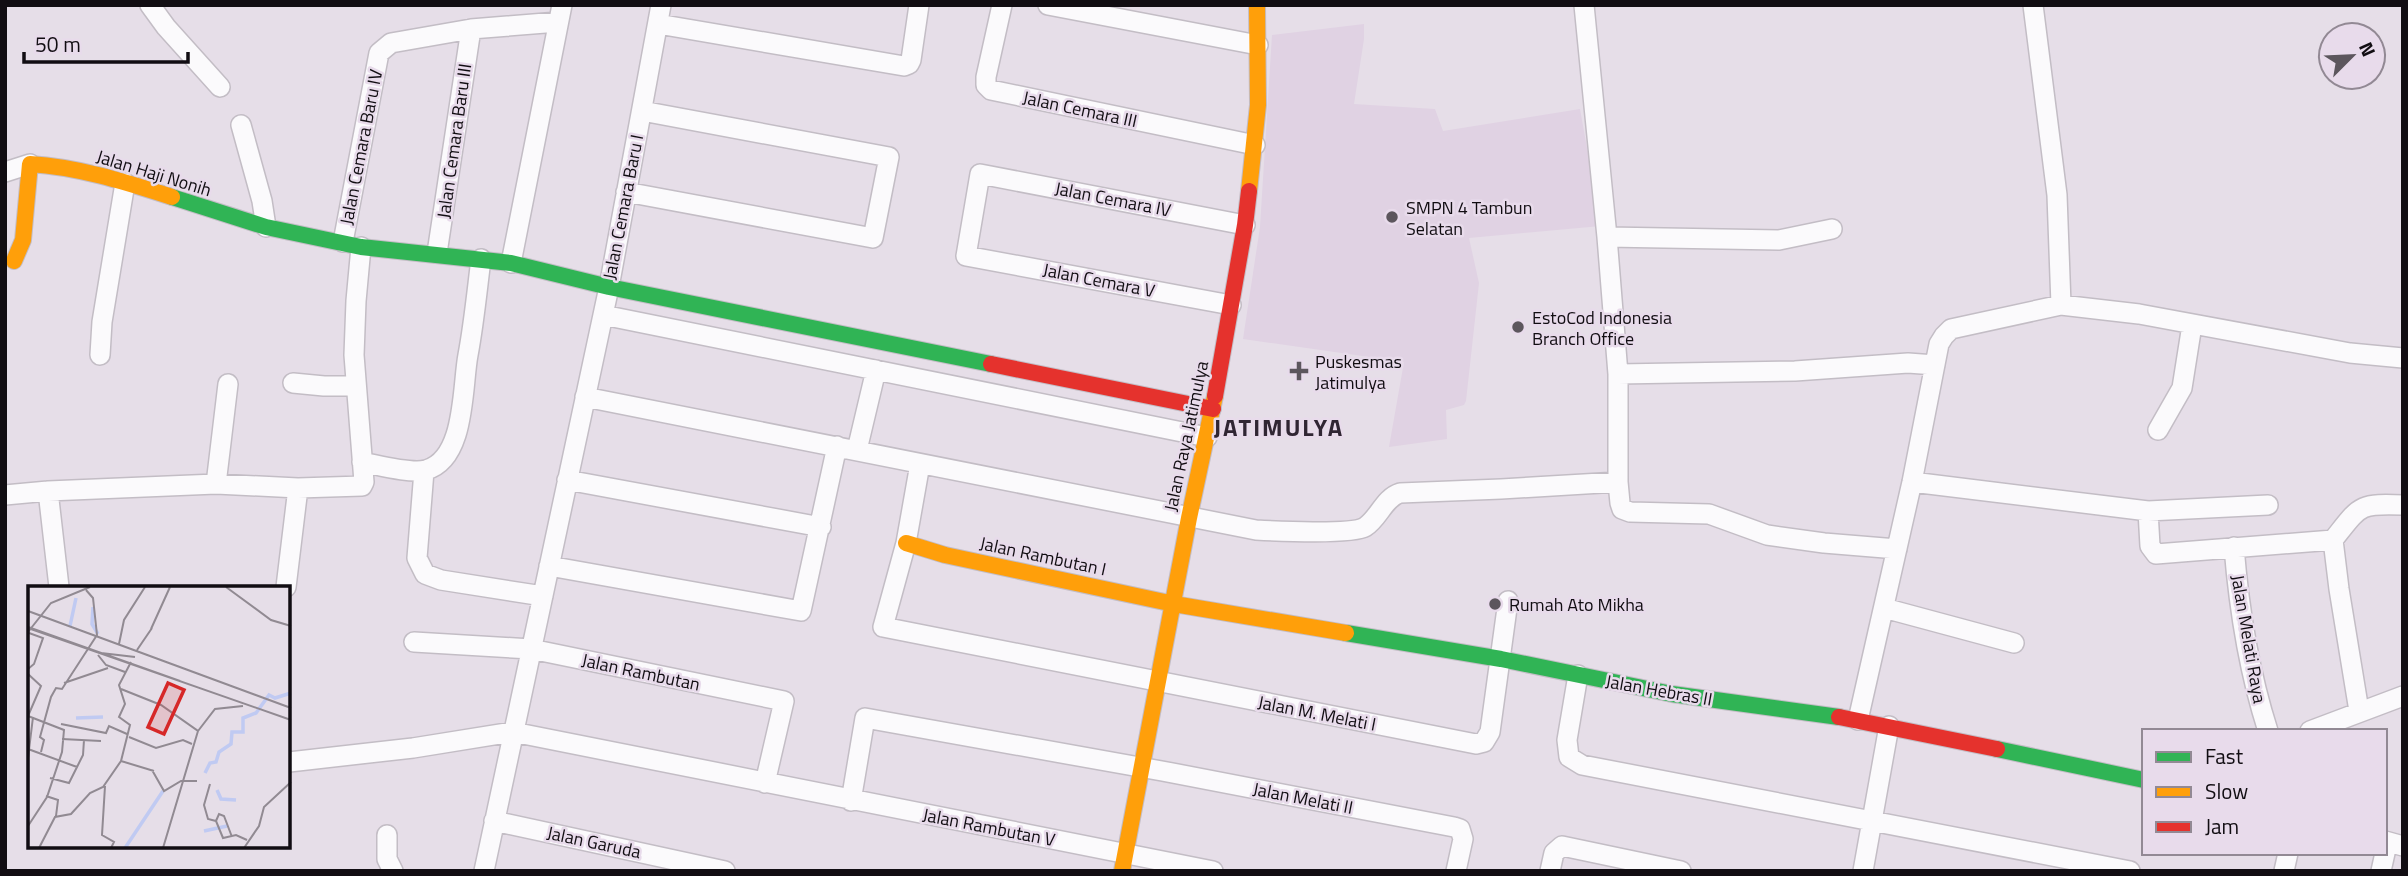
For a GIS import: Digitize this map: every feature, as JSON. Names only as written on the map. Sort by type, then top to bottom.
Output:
[{"type":"street","points":[[150,5],[166,27],[220,87]]},
{"type":"street","points":[[659,15],[904,66],[911,60],[919,5]]},
{"type":"street","name":"Jalan Cemara III","points":[[1002,5],[986,77],[986,85],[991,90],[1255,145]]},
{"type":"street","points":[[1048,5],[1258,45]]},
{"type":"street","name":"Jalan Raya Jatimulya","points":[[1124,862],[1189,518],[1213,409],[1245,225],[1258,105],[1257,5]]},
{"type":"street","points":[[1584,5],[1618,374],[1618,482],[1622,509],[1630,512],[1709,514],[1768,535],[1897,550]]},
{"type":"street","points":[[2033,5],[2057,195],[2061,305]]},
{"type":"street","points":[[471,29],[560,13],[511,263]]},
{"type":"street","name":"Jalan Cemara Baru I","points":[[352,244],[511,263],[609,287],[659,15]]},
{"type":"street","name":"Jalan Cemara Baru IV","points":[[362,462],[355,386],[356,301],[352,244],[379,53],[391,43],[471,29]]},
{"type":"street","name":"Jalan Cemara Baru III","points":[[437,253],[471,29]]},
{"type":"street","points":[[626,192],[873,238],[889,157],[642,111]]},
{"type":"street","points":[[241,125],[262,201],[266,227]]},
{"type":"street","points":[[5,172],[30,164],[23,240],[14,261]]},
{"type":"street","name":"Jalan Haji Nonih","points":[[30,164],[99,174],[266,227],[352,244]]},
{"type":"street","name":"Jalan Cemara IV","points":[[966,256],[980,174],[1245,225]]},
{"type":"street","points":[[100,355],[102,322],[125,183]]},
{"type":"street","points":[[1607,237],[1779,240],[1832,229]]},
{"type":"street","name":"Jalan Cemara V","points":[[966,256],[1231,305]]},
{"type":"street","points":[[5,495],[216,484],[298,488],[362,486],[362,462],[424,471],[436,465],[449,450],[463,406],[481,259]]},
{"type":"street","points":[[484,871],[499,822],[513,732],[609,287],[1213,409]]},
{"type":"street","points":[[1858,720],[1912,482],[1939,344],[1951,330],[2061,305],[2139,314],[2350,353],[2403,358]]},
{"type":"street","points":[[603,315],[1207,437]]},
{"type":"street","points":[[2158,430],[2182,388],[2192,325]]},
{"type":"street","points":[[1618,374],[1795,371],[1908,363],[1935,365]]},
{"type":"street","points":[[858,450],[876,370]]},
{"type":"street","points":[[293,383],[355,386]]},
{"type":"street","points":[[216,484],[229,384]]},
{"type":"street","points":[[585,397],[1165,510],[1189,518],[1276,531],[1361,530],[1376,519],[1389,499],[1400,493],[1618,482]]},
{"type":"street","points":[[549,566],[801,611],[837,446]]},
{"type":"street","points":[[906,543],[920,464]]},
{"type":"street","points":[[424,471],[417,558],[425,574],[442,580],[543,596]]},
{"type":"street","points":[[568,480],[821,527]]},
{"type":"street","points":[[1912,482],[2148,511],[2268,505]]},
{"type":"street","points":[[286,586],[298,488]]},
{"type":"street","points":[[48,491],[60,586]]},
{"type":"street","points":[[2360,711],[2333,540],[2356,511],[2364,506],[2372,503],[2403,505]]},
{"type":"street","points":[[2148,511],[2150,546],[2156,554],[2333,540]]},
{"type":"street","name":"Jalan Rambutan I","points":[[906,543],[945,555],[1174,604]]},
{"type":"street","name":"Jalan M. Melati I","points":[[906,543],[883,627],[1476,744],[1485,741],[1490,732],[1501,659]]},
{"type":"street","name":"Jalan Melati Raya","points":[[2234,547],[2237,590],[2256,694],[2267,729]]},
{"type":"street","points":[[1501,659],[1508,601]]},
{"type":"street","name":"Jalan Hebras II","points":[[1174,604],[1501,659],[1672,694],[1858,720],[2142,780]]},
{"type":"street","points":[[1884,608],[2014,643]]},
{"type":"street","name":"Jalan Rambutan","points":[[414,642],[531,649],[784,701],[765,783]]},
{"type":"street","points":[[1578,675],[1567,740],[1569,757],[1582,765],[2130,871]]},
{"type":"street","points":[[2315,729],[2403,696]]},
{"type":"street","name":"Jalan Melati II","points":[[851,801],[865,718],[1142,767],[1460,828],[1463,839],[1456,871]]},
{"type":"street","points":[[1863,871],[1889,726]]},
{"type":"street","points":[[290,762],[413,748],[513,732]]},
{"type":"street","name":"Jalan Rambutan V","points":[[513,732],[851,801],[1124,862],[1213,871]]},
{"type":"street","name":"Jalan Garuda","points":[[499,822],[725,871]]},
{"type":"street","points":[[387,835],[387,859],[393,871]]},
{"type":"street","points":[[1550,871],[1554,853],[1562,846],[1681,871]]},
{"type":"shaded area","points":[[1364,24],[1354,104],[1435,109],[1443,131],[1580,109],[1601,226],[1469,238],[1479,283],[1466,401],[1464,405],[1446,410],[1447,439],[1389,447],[1404,362],[1243,339],[1260,227],[1272,35]]},
{"type":"traffic: fast","points":[[172,197],[266,227],[361,247],[511,263],[609,287],[991,364]]},
{"type":"traffic: fast","points":[[1346,633],[1501,659],[1672,694],[1839,717]]},
{"type":"traffic: fast","points":[[1997,749],[2142,780]]},
{"type":"traffic: slow","points":[[1249,191],[1258,105],[1257,5]]},
{"type":"traffic: slow","points":[[14,261],[23,240],[30,164],[84,172],[172,197]]},
{"type":"traffic: slow","points":[[1122,871],[1215,396]]},
{"type":"traffic: slow","points":[[906,543],[945,555],[1174,604],[1346,633]]},
{"type":"traffic: jam","points":[[1215,396],[1249,191]]},
{"type":"traffic: jam","points":[[991,364],[1213,409]]},
{"type":"traffic: jam","points":[[1839,717],[1997,749]]},
{"type":"place","name":"SMPN 4 Tambun Selatan","points":[[1392,217]]},
{"type":"place","name":"EstoCod Indonesia Branch Office","points":[[1518,327]]},
{"type":"place","name":"Puskesmas Jatimulya","points":[[1299,371]]},
{"type":"place","name":"Rumah Ato Mikha","points":[[1495,604]]},
{"type":"district","name":"JATIMULYA","points":[[1279,427]]}]
